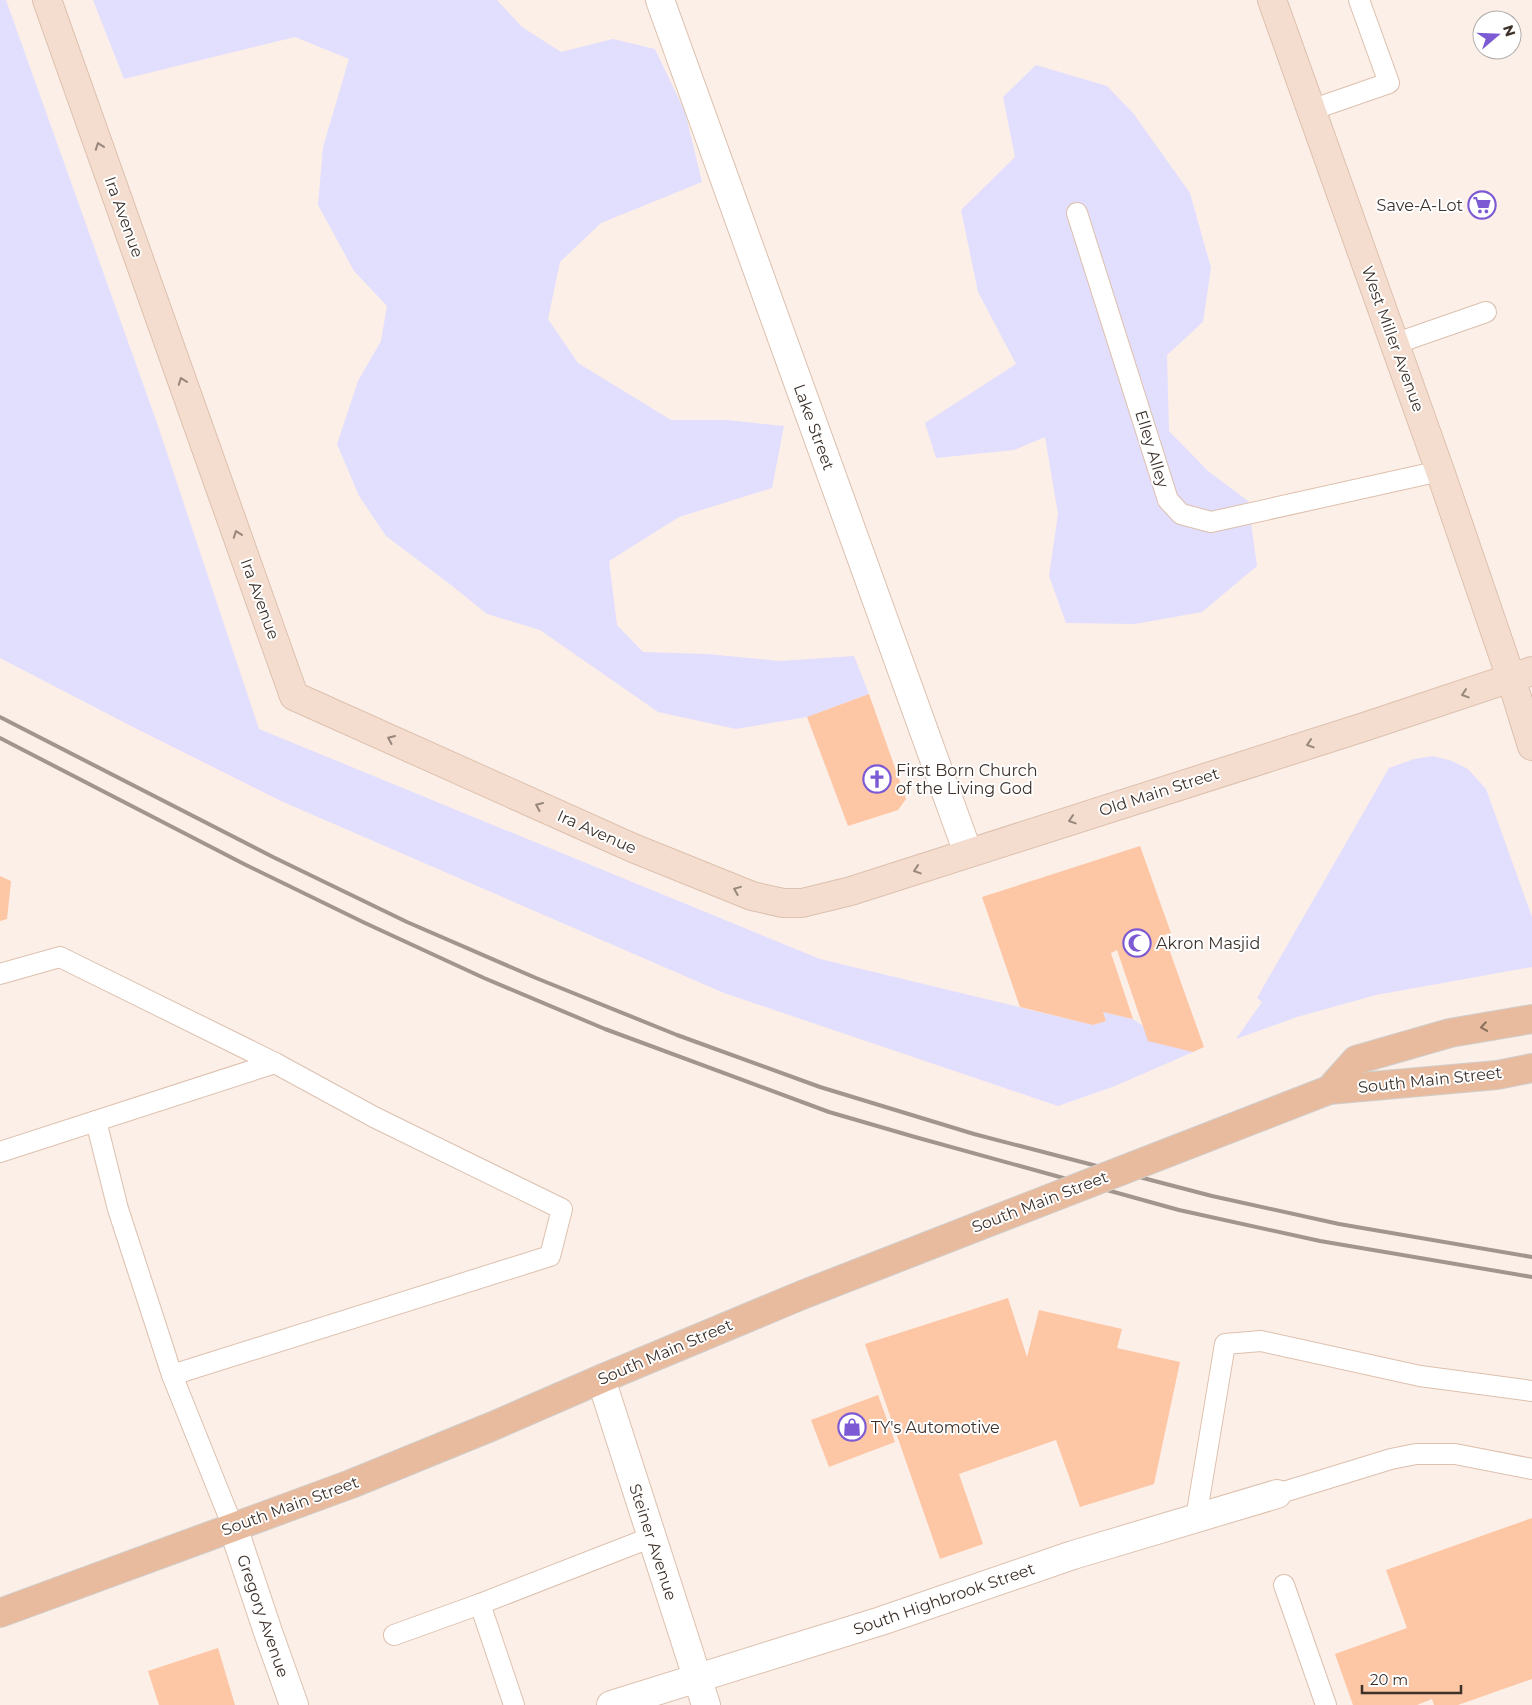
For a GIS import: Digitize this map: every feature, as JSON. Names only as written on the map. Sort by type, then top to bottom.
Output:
[{"type":"main road","name":"Ira Avenue","points":[[47,0],[294,696],[633,848],[752,896],[783,903]]},
{"type":"main road","name":"West Miller Avenue","points":[[1272,0],[1440,472],[1522,675],[1532,746]]},
{"type":"main road","name":"Old Main Street","points":[[783,903],[820,899],[1522,675]]},
{"type":"main road","name":"South Main Street","points":[[1328,1090],[1356,1060],[1450,1033],[1532,1019]]},
{"type":"main road","name":"South Main Street","points":[[0,1613],[369,1477],[802,1295],[1328,1090],[1498,1075],[1532,1068]]},
{"type":"street","name":"Lake Street","points":[[660,0],[968,853]]},
{"type":"street","name":"Steiner Avenue","points":[[601,1379],[706,1705]]},
{"type":"street","name":"South Highbrook Street","points":[[611,1705],[880,1621],[1074,1555],[1277,1494]]},
{"type":"street","name":"Gregory Avenue","points":[[233,1528],[294,1705]]},
{"type":"lane","points":[[1311,110],[1389,83],[1359,0]]},
{"type":"lane","name":"Elley Alley","points":[[1077,213],[1168,500],[1181,514],[1211,522],[1440,472]]},
{"type":"lane","points":[[1394,344],[1486,312]]},
{"type":"lane","points":[[0,974],[60,957],[275,1063],[374,1117],[562,1209],[550,1256],[172,1375]]},
{"type":"lane","points":[[0,1152],[275,1063]]},
{"type":"lane","points":[[96,1121],[118,1209],[172,1375],[233,1528]]},
{"type":"lane","points":[[1196,1518],[1225,1344],[1261,1341],[1420,1376],[1532,1392]]},
{"type":"lane","points":[[1277,1494],[1391,1459],[1416,1454],[1455,1454],[1532,1469]]},
{"type":"lane","points":[[394,1635],[480,1604],[652,1537]]},
{"type":"lane","points":[[1284,1585],[1326,1705]]},
{"type":"lane","points":[[480,1604],[514,1705]]},
{"type":"shaded area","points":[[0,0],[6,0],[157,423],[259,729],[820,959],[1093,1025],[1106,1021],[1103,1012],[1133,1019],[1193,1052],[1115,1086],[1058,1106],[724,993],[281,801],[0,658]]},
{"type":"shaded area","points":[[93,0],[497,0],[522,27],[561,52],[613,39],[655,49],[685,112],[702,182],[601,223],[560,262],[548,319],[578,363],[671,420],[727,420],[784,426],[772,488],[679,517],[609,561],[617,625],[643,652],[707,654],[780,661],[854,656],[869,694],[807,717],[736,729],[658,712],[540,630],[487,614],[386,536],[359,496],[337,444],[358,381],[381,341],[387,306],[354,271],[318,205],[323,147],[349,59],[295,37],[124,79]]},
{"type":"shaded area","points":[[1036,65],[1107,86],[1133,113],[1190,193],[1211,268],[1203,322],[1167,355],[1169,431],[1208,471],[1248,501],[1257,566],[1202,612],[1135,624],[1066,623],[1049,576],[1058,514],[1045,437],[1014,450],[936,458],[925,423],[1016,364],[978,292],[961,210],[1015,157],[1003,97]]},
{"type":"shaded area","points":[[1433,756],[1452,761],[1468,769],[1486,789],[1532,917],[1532,967],[1376,995],[1297,1017],[1236,1039],[1262,1002],[1257,998],[1389,768],[1414,759]]},
{"type":"building","points":[[869,694],[906,799],[898,810],[848,826],[807,717]]},
{"type":"building","points":[[1140,846],[1171,933],[1164,935],[1204,1047],[1193,1052],[1148,1041],[1117,950],[1111,953],[1133,1019],[1103,1012],[1106,1021],[1093,1025],[1020,1007],[982,897]]},
{"type":"building","points":[[0,876],[11,881],[7,919],[0,921]]},
{"type":"building","points":[[1008,1298],[1027,1357],[1039,1310],[1122,1329],[1117,1348],[1180,1362],[1154,1484],[1080,1507],[1056,1440],[959,1474],[983,1544],[940,1559],[865,1344]]},
{"type":"building","points":[[878,1395],[895,1442],[829,1467],[811,1420]]},
{"type":"building","points":[[1532,1518],[1532,1679],[1458,1705],[1434,1705],[1432,1699],[1417,1705],[1353,1705],[1335,1654],[1407,1628],[1386,1570]]},
{"type":"building","points":[[218,1648],[235,1705],[159,1705],[148,1671]]},
{"type":"railway","points":[[0,717],[273,857],[407,922],[536,978],[677,1035],[820,1087],[974,1134],[1212,1196],[1339,1224],[1532,1257]]},
{"type":"railway","points":[[0,738],[244,864],[484,978],[605,1029],[829,1112],[1179,1210],[1320,1241],[1532,1277]]},
{"type":"place","name":"Save-A-Lot","points":[[1482,205]]},
{"type":"place","name":"First Born Church of the Living God","points":[[877,779]]},
{"type":"place","name":"Akron Masjid","points":[[1137,943]]},
{"type":"place","name":"TY's Automotive","points":[[852,1427]]}]
